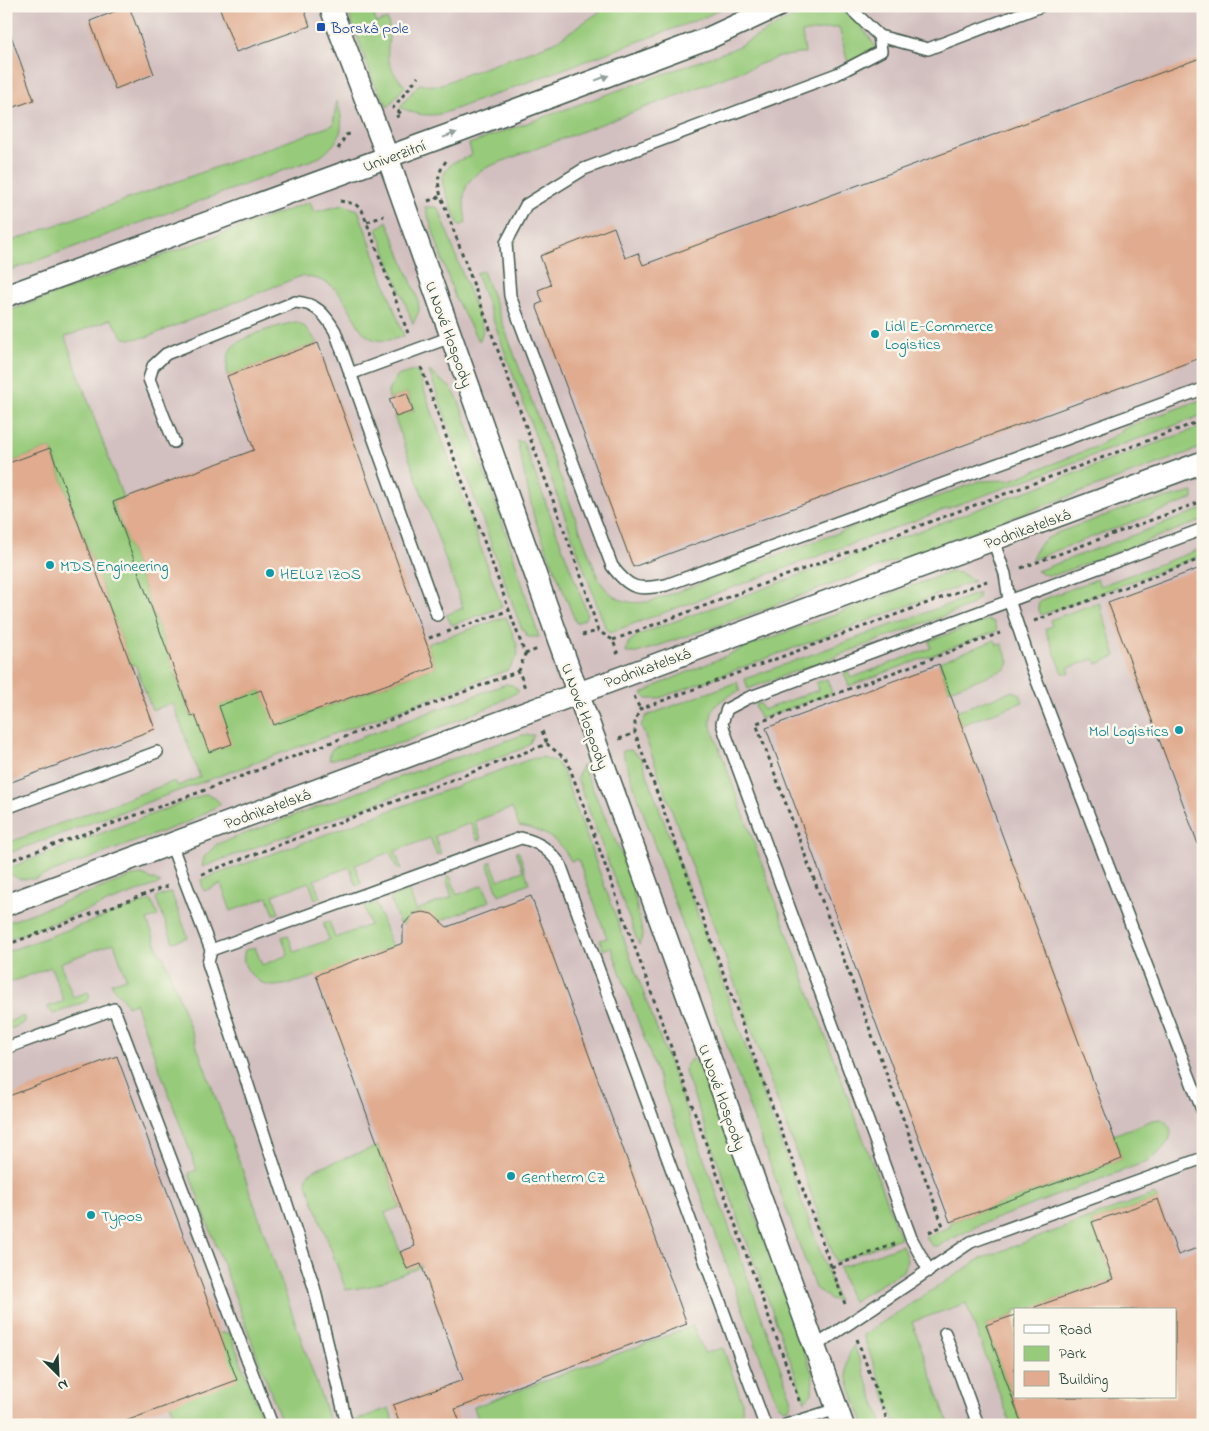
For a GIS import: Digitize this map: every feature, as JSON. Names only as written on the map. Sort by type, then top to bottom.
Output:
[{"type":"street","name":"U Nové Hospody","points":[[330,6],[388,158],[578,693],[840,1417]]},
{"type":"street","name":"Univerzitní","points":[[6,296],[388,158],[711,37],[778,6]]},
{"type":"street","name":"Podnikatelská","points":[[6,905],[1203,462]]},
{"type":"lane","points":[[848,6],[880,36],[928,48],[1041,6]]},
{"type":"lane","points":[[880,36],[881,51],[837,74],[584,169],[526,205],[506,243],[510,296],[612,566],[624,582],[644,589],[666,585],[1203,389]]},
{"type":"lane","points":[[174,442],[149,379],[153,366],[166,354],[295,302],[306,302],[326,316],[335,331],[437,615]]},
{"type":"lane","points":[[350,374],[451,337]]},
{"type":"lane","points":[[929,1271],[912,1238],[722,723],[727,708],[1009,600],[1203,530]]},
{"type":"lane","points":[[993,540],[1005,574],[1009,600],[1018,626],[1203,1112]]},
{"type":"lane","points":[[6,808],[157,752]]},
{"type":"lane","points":[[211,950],[521,838],[537,842],[549,850],[560,864],[765,1425]]},
{"type":"lane","points":[[171,844],[211,950],[208,963],[314,1287],[347,1425]]},
{"type":"lane","points":[[6,1048],[114,1009],[272,1425]]},
{"type":"lane","points":[[814,1347],[971,1242],[1203,1158]]},
{"type":"lane","points":[[945,1333],[978,1425]]},
{"type":"lane","points":[[786,1425],[806,1420],[840,1417]]},
{"type":"path","points":[[375,124],[402,114],[393,108],[418,77]]},
{"type":"path","points":[[447,160],[440,170],[437,181],[441,196],[585,586],[598,630],[613,640],[1203,420]]},
{"type":"path","points":[[368,222],[525,654],[519,671],[524,685]]},
{"type":"path","points":[[889,1425],[635,733],[640,709],[1203,501]]},
{"type":"path","points":[[831,1267],[943,1226],[757,726],[758,723],[1203,558]]},
{"type":"path","points":[[429,638],[510,610]]},
{"type":"path","points":[[6,862],[209,789],[519,671]]},
{"type":"path","points":[[6,945],[547,744],[567,760],[806,1420]]},
{"type":"shaded area","points":[[6,6],[1203,6],[1203,1425],[6,1425]]},
{"type":"green space","points":[[346,6],[370,6],[377,23],[387,19],[389,30],[388,58],[397,78],[405,86],[388,107],[374,83]]},
{"type":"green space","points":[[608,6],[632,6],[634,11],[645,6],[726,6],[705,17],[444,113],[422,114],[400,107],[419,84],[442,84],[555,42]]},
{"type":"green space","points":[[820,6],[838,10],[853,19],[860,25],[876,48],[852,64],[847,60],[839,27],[802,33],[805,53],[779,57],[490,166],[480,171],[469,183],[464,196],[466,223],[459,226],[443,185],[442,176],[452,163],[472,155],[469,144],[733,49],[806,10]]},
{"type":"green space","points":[[337,101],[341,118],[340,132],[333,145],[320,157],[6,272],[6,243],[333,125]]},
{"type":"green space","points":[[310,202],[314,212],[343,205],[358,210],[404,336],[388,340],[376,340],[367,336],[336,290],[320,280],[301,276],[147,337],[124,338],[111,319],[65,337],[123,498],[113,502],[191,716],[261,690],[275,725],[435,667],[427,644],[506,617],[517,645],[518,656],[508,670],[9,853],[6,833],[10,842],[175,781],[178,786],[200,777],[173,703],[152,710],[135,664],[131,665],[50,448],[6,464],[6,312]]},
{"type":"green space","points":[[425,207],[437,207],[440,212],[483,330],[480,340],[478,340],[455,298]]},
{"type":"green space","points":[[387,221],[418,299],[419,311],[413,324],[377,229]]},
{"type":"green space","points":[[483,271],[598,578],[603,586],[614,596],[628,602],[652,601],[980,481],[1011,480],[1098,446],[1127,427],[1203,399],[1203,415],[611,632],[606,629],[476,273]]},
{"type":"green space","points":[[297,322],[305,327],[318,343],[227,376],[228,355],[235,344],[261,332]]},
{"type":"green space","points":[[417,370],[502,607],[452,625],[446,615],[463,608],[394,416],[414,411],[407,393],[389,399],[388,391],[397,376]]},
{"type":"green space","points":[[429,371],[451,388],[458,399],[505,530],[539,637],[528,637],[521,627]]},
{"type":"green space","points":[[1203,426],[1203,447],[751,614],[637,653],[626,653],[628,643],[638,635]]},
{"type":"green space","points":[[517,441],[523,442],[587,613],[585,619],[576,623],[534,517]]},
{"type":"green space","points":[[1193,492],[1193,499],[1031,560],[1038,546],[1059,532],[1130,507]]},
{"type":"green space","points":[[1203,509],[1203,520],[1055,575],[1046,575],[1037,571]]},
{"type":"green space","points":[[1203,548],[1203,555],[1041,615],[1038,607],[1039,601],[1097,579],[1100,586]]},
{"type":"green space","points":[[950,572],[961,573],[974,581],[657,699],[647,699],[642,694],[660,684],[754,644]]},
{"type":"green space","points":[[979,593],[978,598],[970,606],[748,689],[745,679]]},
{"type":"green space","points":[[1099,602],[1116,656],[1097,664],[1094,659],[1068,668],[1070,673],[1063,673],[1045,629],[1052,626],[1050,620]]},
{"type":"green space","points":[[987,620],[994,622],[997,631],[849,686],[844,673],[848,671],[851,678],[931,648],[929,641]]},
{"type":"green space","points":[[995,640],[997,645],[1002,644],[1009,662],[1006,669],[949,690],[939,662]]},
{"type":"green space","points":[[827,679],[832,693],[760,719],[755,705],[760,703],[763,710],[818,690],[816,683]]},
{"type":"green space","points":[[737,682],[740,691],[718,703],[712,712],[711,726],[900,1238],[836,1262],[641,725],[646,716]]},
{"type":"green space","points":[[506,684],[512,685],[519,691],[492,706],[404,742],[329,760],[330,752],[333,748]]},
{"type":"green space","points":[[1013,691],[1020,694],[1023,702],[961,725],[956,711]]},
{"type":"green space","points":[[523,735],[534,735],[530,743],[524,748],[202,867],[204,857],[217,844],[402,776]]},
{"type":"green space","points":[[631,750],[641,758],[838,1301],[830,1299],[815,1288],[667,881],[622,751]]},
{"type":"green space","points":[[543,757],[556,762],[563,772],[792,1400],[789,1408],[783,1409],[777,1403],[611,947],[603,950],[600,940],[607,938],[578,859],[571,861],[562,847],[543,833],[519,826],[512,808],[475,821],[481,839],[477,840],[471,823],[435,836],[441,854],[437,855],[430,838],[395,851],[401,868],[397,869],[390,852],[355,865],[361,883],[356,885],[350,867],[314,880],[320,898],[315,899],[309,882],[273,895],[279,913],[274,914],[268,897],[231,911],[221,884],[204,891],[201,880],[531,759]]},
{"type":"green space","points":[[582,765],[629,872],[643,935],[639,945],[577,778]]},
{"type":"green space","points":[[206,794],[214,797],[221,804],[191,821],[34,879],[19,879],[6,872],[6,869]]},
{"type":"green space","points":[[516,851],[519,852],[529,883],[499,895],[488,865],[491,861],[498,880],[523,871]]},
{"type":"green space","points":[[142,875],[161,883],[6,940],[6,923],[133,876]]},
{"type":"green space","points":[[450,876],[457,895],[483,885],[490,901],[440,921],[435,917],[420,912],[406,919],[403,925],[399,923],[390,898],[409,890],[416,910],[452,897],[446,878]]},
{"type":"green space","points":[[171,892],[188,937],[173,942],[156,898]]},
{"type":"green space","points":[[151,900],[158,916],[147,920],[159,951],[164,957],[243,1172],[331,1425],[283,1425],[189,1173],[197,1170],[135,1003],[127,1006],[111,983],[126,978],[114,943],[60,963],[73,997],[88,992],[90,996],[87,1001],[57,1013],[53,1014],[47,1007],[64,1001],[51,967],[6,984],[6,952]]},
{"type":"green space","points":[[376,903],[392,947],[302,981],[275,986],[264,984],[257,980],[246,967],[244,959],[245,950],[255,947],[262,965],[288,955],[282,937],[288,935],[294,952],[329,940],[323,923],[329,921],[335,938],[370,925],[364,907]]},
{"type":"green space","points":[[24,1016],[24,1023],[6,1031],[6,1019],[8,1022]]},
{"type":"green space","points":[[693,1058],[707,1083],[813,1375],[812,1394],[805,1401],[685,1072],[686,1064]]},
{"type":"green space","points":[[1161,1119],[1168,1124],[1170,1136],[1164,1147],[1148,1161],[979,1225],[938,1246],[932,1246],[925,1237],[950,1227],[950,1222],[1122,1159],[1113,1135],[1153,1120]]},
{"type":"green space","points":[[378,1146],[400,1207],[385,1213],[407,1269],[421,1264],[422,1266],[371,1286],[346,1290],[306,1181],[308,1174],[318,1168]]},
{"type":"green space","points":[[1154,1194],[1158,1199],[1092,1222],[1113,1279],[1033,1308],[1014,1308],[1014,1315],[986,1325],[1022,1425],[1011,1425],[966,1303],[912,1322],[949,1425],[896,1425],[863,1335],[980,1259]]},
{"type":"green space","points":[[902,1245],[907,1260],[903,1271],[852,1302],[839,1268]]},
{"type":"green space","points":[[693,1326],[704,1353],[723,1348],[742,1401],[743,1425],[480,1425],[474,1407]]},
{"type":"green space","points":[[219,1333],[230,1333],[265,1425],[179,1425],[170,1404]]},
{"type":"green space","points":[[854,1345],[883,1425],[865,1425],[849,1385],[847,1364],[849,1354]]},
{"type":"green space","points":[[389,1408],[395,1425],[358,1425],[356,1420]]},
{"type":"building","points":[[129,6],[154,74],[115,89],[90,21]]},
{"type":"building","points":[[219,6],[303,6],[310,26],[236,52]]},
{"type":"building","points":[[9,30],[34,100],[6,110],[6,31]]},
{"type":"building","name":"Lidl E-Commerce Logistics","points":[[1203,57],[1203,357],[633,567],[536,305],[543,302],[538,290],[551,285],[540,256],[614,227],[625,258],[638,253],[643,265]]},
{"type":"building","name":"HELUZ IZOS","points":[[318,343],[435,667],[274,725],[261,690],[219,706],[232,744],[209,752],[195,715],[191,716],[113,502],[254,450],[227,376]]},
{"type":"building","points":[[407,393],[413,411],[396,417],[389,399]]},
{"type":"building","name":"MDS Engineering","points":[[50,448],[155,729],[6,784],[6,464]]},
{"type":"building","name":"Mol Logistics","points":[[1203,567],[1203,852],[1201,852],[1108,602]]},
{"type":"building","points":[[939,664],[1122,1159],[950,1222],[766,728]]},
{"type":"building","name":"Gentherm CZ","points":[[531,896],[687,1324],[455,1409],[461,1425],[400,1425],[393,1405],[463,1380],[421,1264],[407,1269],[400,1252],[415,1246],[316,975],[403,943],[403,925],[413,914],[423,912],[432,914],[447,927]]},
{"type":"building","name":"Typos","points":[[117,1056],[237,1380],[115,1425],[6,1425],[6,1097]]},
{"type":"building","points":[[1158,1199],[1178,1255],[1203,1246],[1203,1425],[1022,1425],[986,1325],[1014,1315],[1014,1398],[1176,1398],[1176,1308],[1035,1308],[1113,1279],[1092,1222]]},
{"type":"place","name":"Borská pole","points":[[321,27]]},
{"type":"place","name":"Lidl E-Commerce Logistics","points":[[875,334]]},
{"type":"place","name":"MDS Engineering","points":[[50,565]]},
{"type":"place","name":"HELUZ IZOS","points":[[270,573]]},
{"type":"place","name":"Mol Logistics","points":[[1179,730]]},
{"type":"place","name":"Gentherm CZ","points":[[511,1176]]},
{"type":"place","name":"Typos","points":[[91,1215]]}]
